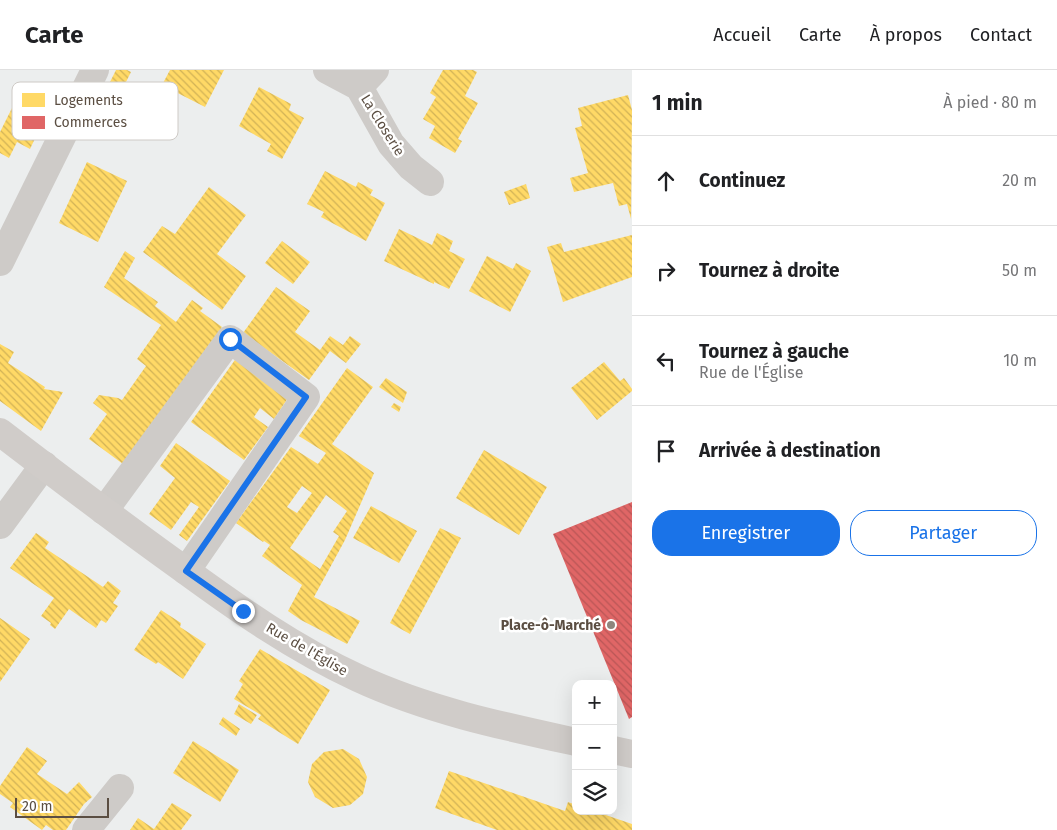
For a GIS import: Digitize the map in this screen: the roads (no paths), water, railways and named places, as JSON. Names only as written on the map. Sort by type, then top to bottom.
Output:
[{"type":"street","points":[[89,82],[95,70]]},
{"type":"street","name":"La Closerie","points":[[327,70],[367,78],[391,144],[411,167],[430,182]]},
{"type":"street","points":[[0,262],[60,140]]},
{"type":"street","points":[[104,511],[230,339],[306,397],[186,571]]},
{"type":"street","name":"Rue de l'Église","points":[[0,432],[186,571],[276,633],[330,664],[390,691],[459,715],[572,741]]},
{"type":"street","points":[[0,525],[44,465]]},
{"type":"street","points":[[617,751],[632,754]]},
{"type":"street","points":[[86,830],[120,788]]},
{"type":"place","name":"Place-ô-Marché","points":[[611,625]]}]
